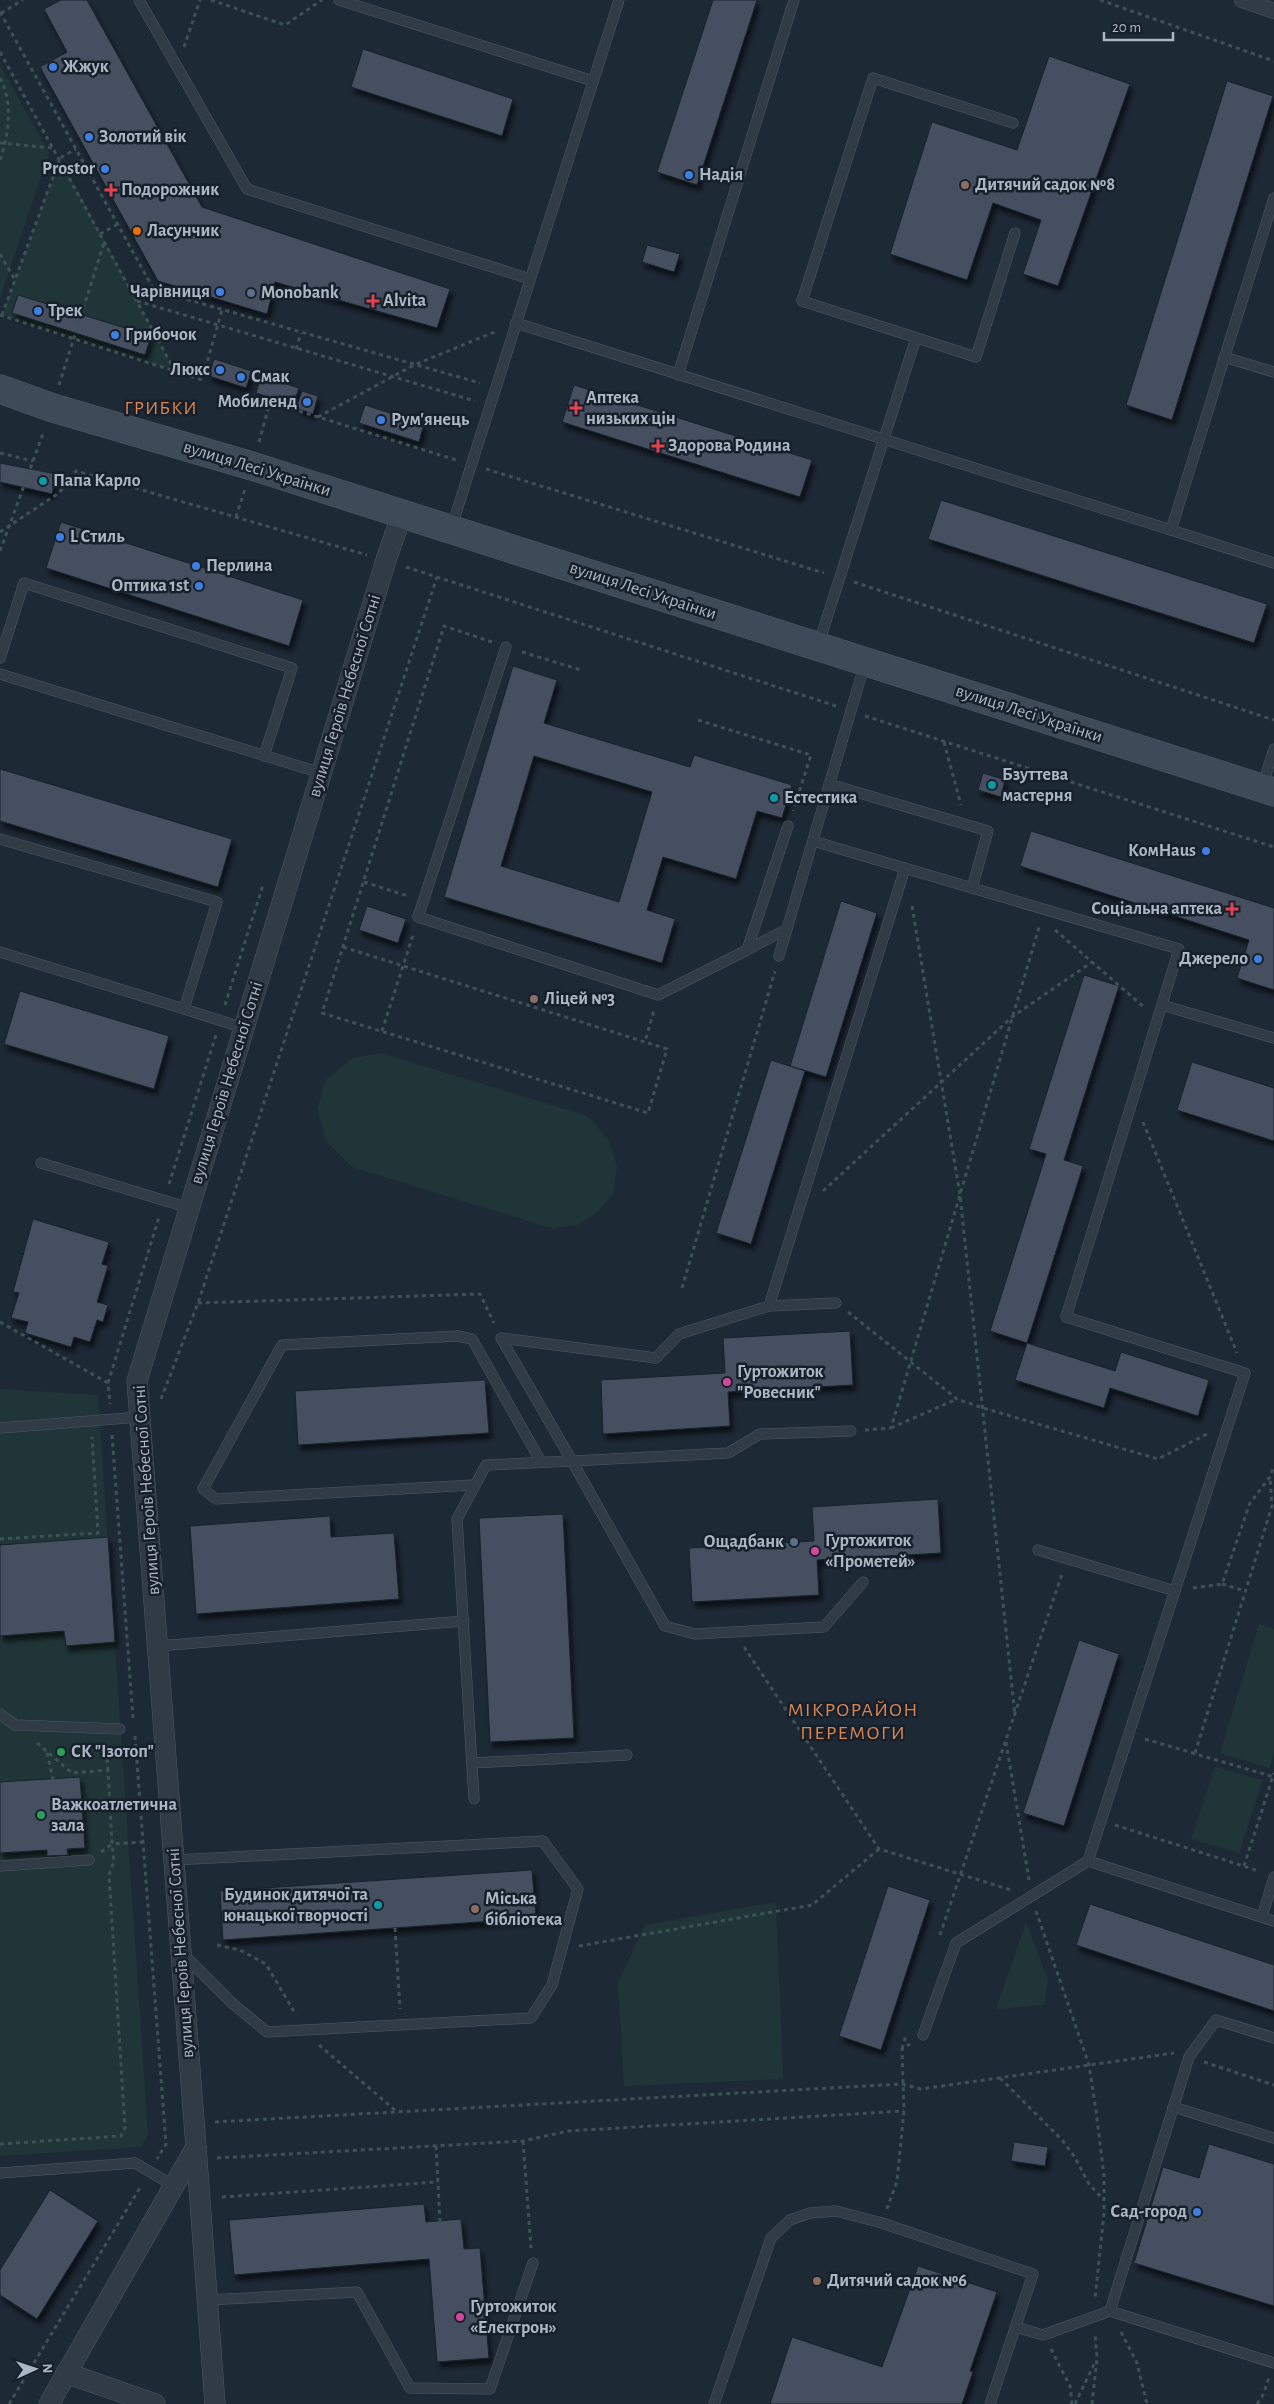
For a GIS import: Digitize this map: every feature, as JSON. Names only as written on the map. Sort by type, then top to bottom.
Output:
[{"type":"main road","name":"вулиця Лесі Українки","points":[[4,392],[52,408],[252,466],[1268,790]]},
{"type":"street","points":[[1242,0],[1274,11]]},
{"type":"street","name":"вулиця Героїв Небесної Сотні","points":[[215,2404],[137,1381],[386,560],[402,514]]},
{"type":"street","points":[[49,2404],[174,2186],[196,2153]]},
{"type":"street","points":[[66,2373],[155,2404]]},
{"type":"lane","points":[[139,0],[247,189],[530,279]]},
{"type":"lane","points":[[339,0],[593,81]]},
{"type":"lane","points":[[451,530],[618,0]]},
{"type":"lane","points":[[678,376],[794,0]]},
{"type":"lane","points":[[1013,123],[873,78],[802,301],[976,356],[1015,232]]},
{"type":"lane","points":[[1171,530],[1274,198]]},
{"type":"lane","points":[[516,323],[678,376],[1274,562]]},
{"type":"lane","points":[[817,647],[916,338]]},
{"type":"lane","points":[[1224,357],[1274,372]]},
{"type":"lane","points":[[0,658],[24,583],[292,668],[264,756]]},
{"type":"lane","points":[[506,647],[418,917],[658,995],[787,929]]},
{"type":"lane","points":[[779,956],[865,662]]},
{"type":"lane","points":[[0,674],[321,773]]},
{"type":"lane","points":[[1268,790],[1274,749]]},
{"type":"lane","points":[[829,784],[988,831],[972,888]]},
{"type":"lane","points":[[747,950],[788,826]]},
{"type":"lane","points":[[0,839],[216,902],[184,1009]]},
{"type":"lane","points":[[813,841],[972,888],[1043,914],[1179,949],[1066,1317],[1245,1373],[1088,1861],[956,1943],[923,2035]]},
{"type":"lane","points":[[769,1306],[905,868]]},
{"type":"lane","points":[[0,952],[244,1028]]},
{"type":"lane","points":[[1162,1005],[1274,1038]]},
{"type":"lane","points":[[41,1163],[190,1208]]},
{"type":"lane","points":[[501,1338],[656,1358],[679,1334],[769,1306],[836,1303]]},
{"type":"lane","points":[[473,1486],[216,1499],[203,1489],[282,1345],[458,1336],[472,1339],[541,1462]]},
{"type":"lane","points":[[501,1338],[665,1626],[695,1634],[824,1627],[863,1582]]},
{"type":"lane","points":[[0,1428],[140,1417]]},
{"type":"lane","points":[[474,1799],[457,1519],[473,1486],[486,1465],[728,1453],[760,1434],[851,1431]]},
{"type":"lane","points":[[1038,1550],[1175,1591]]},
{"type":"lane","points":[[158,1646],[464,1621]]},
{"type":"lane","points":[[0,1714],[15,1725],[120,1729]]},
{"type":"lane","points":[[472,1763],[627,1755]]},
{"type":"lane","points":[[174,1860],[543,1841],[578,1889],[552,1985],[531,2018],[267,2032],[232,2003],[181,1952]]},
{"type":"lane","points":[[0,1866],[89,1860]]},
{"type":"lane","points":[[1088,1861],[1274,1921]]},
{"type":"lane","points":[[1262,1917],[1270,1875]]},
{"type":"lane","points":[[1110,2312],[1189,2057],[1216,2020],[1274,2038]]},
{"type":"lane","points":[[1174,2107],[1274,2138]]},
{"type":"lane","points":[[0,2173],[135,2163],[174,2186]]},
{"type":"lane","points":[[714,2404],[771,2238],[790,2220],[810,2214],[836,2211],[882,2224],[1033,2274],[990,2404]]},
{"type":"lane","points":[[207,2300],[357,2292],[410,2388],[490,2389],[532,2263]]},
{"type":"lane","points":[[1016,2326],[1043,2335],[1110,2312],[1273,2367]]},
{"type":"path","points":[[23,0],[0,13],[154,290],[495,387]]},
{"type":"path","points":[[177,67],[200,0]]},
{"type":"path","points":[[211,0],[285,25],[322,0]]},
{"type":"path","points":[[1100,0],[1274,61]]},
{"type":"path","points":[[0,52],[60,158],[175,371]]},
{"type":"path","points":[[0,78],[9,113],[6,144],[0,160]]},
{"type":"path","points":[[0,143],[53,148]]},
{"type":"path","points":[[76,149],[60,158],[1,314],[202,380],[222,310]]},
{"type":"path","points":[[100,234],[118,224]]},
{"type":"path","points":[[0,552],[11,526],[52,408],[72,338],[104,242]]},
{"type":"path","points":[[0,254],[15,280]]},
{"type":"path","points":[[137,301],[490,405]]},
{"type":"path","points":[[318,418],[414,365],[516,323]]},
{"type":"path","points":[[296,348],[301,333]]},
{"type":"path","points":[[270,402],[840,578],[1274,720]]},
{"type":"path","points":[[0,453],[33,461]]},
{"type":"path","points":[[0,532],[58,493],[76,471],[386,560],[1274,848]]},
{"type":"path","points":[[436,577],[198,1303],[480,1294],[501,1338]]},
{"type":"path","points":[[343,947],[668,1049],[648,1112],[322,1012],[444,626],[581,670]]},
{"type":"path","points":[[698,720],[811,755],[788,826]]},
{"type":"path","points":[[943,741],[967,825]]},
{"type":"path","points":[[905,868],[960,1195],[1015,1716]]},
{"type":"path","points":[[133,1720],[108,1383],[264,882]]},
{"type":"path","points":[[364,882],[424,901]]},
{"type":"path","points":[[891,1428],[1043,914],[1092,962],[1158,1019]]},
{"type":"path","points":[[382,1031],[418,917]]},
{"type":"path","points":[[682,1288],[779,956]]},
{"type":"path","points":[[797,1214],[1012,1017],[1092,962]]},
{"type":"path","points":[[645,1042],[658,995]]},
{"type":"path","points":[[1133,1099],[1245,1373]]},
{"type":"path","points":[[836,1303],[957,1399],[982,1408],[1158,1459],[1229,1422]]},
{"type":"path","points":[[0,1322],[108,1383]]},
{"type":"path","points":[[851,1431],[891,1428],[957,1399]]},
{"type":"path","points":[[0,1539],[98,1533],[91,1422]]},
{"type":"path","points":[[1222,1584],[1250,1503],[1270,1478],[1274,1466]]},
{"type":"path","points":[[1194,1753],[1272,1506],[1270,1478]]},
{"type":"path","points":[[939,1939],[1067,1559]]},
{"type":"path","points":[[1175,1591],[1222,1584],[1245,1591]]},
{"type":"path","points":[[733,1632],[879,1849],[1031,1896]]},
{"type":"path","points":[[15,1725],[72,1773],[108,1770]]},
{"type":"path","points":[[0,2144],[121,2136],[125,2128],[109,1875],[114,1861],[105,1729]]},
{"type":"path","points":[[134,1729],[166,2144],[156,2161]]},
{"type":"path","points":[[1128,1734],[1274,1775],[1244,1866]]},
{"type":"path","points":[[47,1752],[53,1779]]},
{"type":"path","points":[[1101,1821],[1270,1875]]},
{"type":"path","points":[[112,1844],[143,1842]]},
{"type":"path","points":[[562,1949],[812,1905],[879,1849]]},
{"type":"path","points":[[395,1928],[400,2025]]},
{"type":"path","points":[[217,1945],[240,1950],[266,1964],[305,2030],[317,2044],[397,2112]]},
{"type":"path","points":[[882,2224],[897,2181],[904,2111],[902,2049],[908,2031]]},
{"type":"path","points":[[902,2049],[923,2035]]},
{"type":"path","points":[[194,2123],[902,2084],[921,2089],[1176,2053],[1274,2085]]},
{"type":"path","points":[[1088,2065],[1104,2175],[1104,2200],[1093,2317],[1097,2358],[1092,2404]]},
{"type":"path","points":[[999,2078],[1062,2140],[1074,2156],[1089,2184],[1104,2200]]},
{"type":"path","points":[[196,2153],[436,2146],[524,2141],[568,2132],[904,2111]]},
{"type":"path","points":[[524,2141],[532,2263]]},
{"type":"path","points":[[436,2146],[440,2221]]},
{"type":"path","points":[[9,2404],[146,2177]]},
{"type":"path","points":[[221,2197],[438,2182]]},
{"type":"path","points":[[1110,2312],[1137,2363],[1147,2404]]},
{"type":"path","points":[[1043,2335],[1070,2386],[1073,2404]]},
{"type":"path","points":[[1073,2404],[1097,2358]]},
{"type":"path","points":[[1257,2404],[1263,2395],[1273,2367]]},
{"type":"green space","points":[[0,65],[49,153],[0,298]]},
{"type":"green space","points":[[60,158],[175,371],[2,315]]},
{"type":"green space","points":[[381,1053],[588,1116],[608,1139],[617,1166],[613,1194],[599,1211],[577,1225],[551,1228],[352,1167],[326,1141],[317,1109],[326,1080],[351,1059]]},
{"type":"green space","name":"СК \"Ізотоп\"","points":[[0,1389],[98,1395],[148,2135],[141,2147],[0,2156]]},
{"type":"green space","points":[[1259,1624],[1274,1629],[1274,1753],[1269,1768],[1220,1753]]},
{"type":"green space","points":[[1215,1767],[1263,1780],[1239,1853],[1191,1839]]},
{"type":"green space","points":[[776,1902],[783,2079],[624,2086],[618,1982],[645,1925]]},
{"type":"green space","points":[[1026,1922],[1048,1980],[1044,2005],[996,2009]]},
{"type":"building","points":[[61,0],[87,0],[202,207],[450,289],[437,328],[275,282],[267,314],[158,281],[40,67],[67,52],[44,9]]},
{"type":"building","points":[[713,0],[757,0],[697,185],[657,172]]},
{"type":"building","points":[[363,49],[513,99],[502,136],[351,87]]},
{"type":"building","points":[[1049,56],[1130,84],[1058,286],[1023,274],[1041,220],[993,203],[967,280],[890,254],[932,122],[1017,150]]},
{"type":"building","points":[[1227,81],[1273,96],[1172,420],[1126,405]]},
{"type":"building","points":[[647,245],[680,254],[674,272],[642,262]]},
{"type":"building","points":[[18,295],[151,336],[145,355],[12,313]]},
{"type":"building","points":[[214,359],[252,371],[246,388],[209,376]]},
{"type":"building","points":[[261,376],[299,388],[293,405],[256,393]]},
{"type":"building","points":[[574,385],[812,460],[800,497],[562,422]]},
{"type":"building","name":"Мобиленд","points":[[302,391],[318,396],[313,414],[296,408]]},
{"type":"building","name":"Рум'янець","points":[[365,405],[424,424],[419,442],[359,423]]},
{"type":"building","points":[[0,463],[56,474],[52,494],[0,482]]},
{"type":"building","points":[[941,500],[1267,604],[1254,643],[928,539]]},
{"type":"building","points":[[61,522],[303,600],[289,646],[46,568]]},
{"type":"building","points":[[513,666],[557,680],[544,723],[690,767],[694,755],[792,785],[782,818],[757,811],[736,879],[663,857],[647,910],[675,919],[662,963],[444,897]],"holes":[[[534,756],[652,792],[619,902],[501,866]]]},
{"type":"building","points":[[0,769],[232,839],[218,887],[0,821]]},
{"type":"building","name":"Бзуттева мастерня","points":[[983,773],[1005,780],[1001,797],[978,790]]},
{"type":"building","points":[[1031,831],[1274,908],[1274,990],[1237,978],[1249,940],[1020,866]]},
{"type":"building","points":[[841,901],[877,913],[826,1077],[790,1066]]},
{"type":"building","points":[[367,906],[406,919],[398,943],[359,930]]},
{"type":"building","points":[[1084,975],[1119,986],[1064,1160],[1083,1166],[1027,1343],[990,1331],[1046,1154],[1029,1149]]},
{"type":"building","points":[[20,991],[169,1036],[154,1089],[4,1044]]},
{"type":"building","points":[[771,1060],[805,1071],[751,1244],[716,1233]]},
{"type":"building","points":[[1192,1062],[1274,1088],[1274,1141],[1177,1110]]},
{"type":"building","points":[[33,1219],[109,1242],[102,1264],[108,1266],[97,1302],[108,1305],[103,1322],[97,1320],[90,1342],[74,1337],[71,1347],[25,1333],[28,1322],[11,1318],[19,1293],[13,1292]]},
{"type":"building","name":"Гуртожиток \"Ровесник\"","points":[[850,1331],[853,1385],[728,1392],[730,1426],[603,1434],[601,1380],[725,1373],[723,1338]]},
{"type":"building","points":[[1027,1343],[1115,1371],[1121,1352],[1209,1380],[1198,1416],[1110,1388],[1104,1408],[1015,1380]]},
{"type":"building","points":[[485,1380],[489,1433],[298,1445],[295,1391]]},
{"type":"building","name":"Гуртожиток «Прометей»","points":[[938,1499],[941,1553],[817,1560],[819,1595],[692,1602],[689,1548],[814,1541],[812,1507]]},
{"type":"building","points":[[563,1514],[574,1738],[490,1742],[479,1518]]},
{"type":"building","points":[[330,1516],[331,1537],[394,1533],[399,1599],[196,1614],[190,1526]]},
{"type":"building","points":[[108,1537],[115,1642],[66,1646],[64,1631],[0,1636],[0,1545]]},
{"type":"building","points":[[1079,1640],[1119,1654],[1064,1826],[1023,1813]]},
{"type":"building","name":"Важкоатлетична зала","points":[[80,1777],[85,1848],[67,1849],[68,1855],[47,1856],[47,1850],[0,1853],[0,1782]]},
{"type":"building","name":"Будинок дитячої та юнацької творчості","points":[[532,1870],[536,1918],[223,1940],[220,1891]]},
{"type":"building","points":[[888,1886],[930,1900],[881,2050],[839,2036]]},
{"type":"building","points":[[1090,1904],[1274,1965],[1274,2011],[1076,1945]]},
{"type":"building","points":[[1014,2142],[1048,2147],[1045,2166],[1011,2161]]},
{"type":"building","points":[[1209,2144],[1274,2164],[1274,2306],[1134,2263],[1163,2167],[1199,2178]]},
{"type":"building","points":[[50,2190],[98,2221],[37,2319],[0,2295],[0,2270]]},
{"type":"building","name":"Гуртожиток «Електрон»","points":[[424,2204],[426,2222],[461,2219],[464,2249],[480,2248],[489,2358],[437,2362],[429,2259],[234,2275],[229,2220]]},
{"type":"building","points":[[918,2266],[997,2292],[970,2371],[973,2372],[962,2404],[770,2404],[792,2337],[882,2367]]},
{"type":"place","name":"Жжук","points":[[53,67]]},
{"type":"place","name":"Золотий вік","points":[[89,137]]},
{"type":"place","name":"Prostor","points":[[105,169]]},
{"type":"place","name":"Надія","points":[[689,175]]},
{"type":"place","name":"Дитячий садок №8","points":[[965,185]]},
{"type":"place","name":"Подорожник","points":[[111,190]]},
{"type":"place","name":"Ласунчик","points":[[137,231]]},
{"type":"place","name":"Чарівниця","points":[[220,292]]},
{"type":"place","name":"Monobank","points":[[251,293]]},
{"type":"place","name":"Alvita","points":[[373,301]]},
{"type":"place","name":"Трек","points":[[38,311]]},
{"type":"place","name":"Грибочок","points":[[115,335]]},
{"type":"place","name":"Люкс","points":[[220,370]]},
{"type":"place","name":"Смак","points":[[241,377]]},
{"type":"place","name":"Мобиленд","points":[[307,402]]},
{"type":"place","name":"Аптека низьких цін","points":[[576,408]]},
{"type":"place","name":"Рум'янець","points":[[381,420]]},
{"type":"place","name":"Здорова Родина","points":[[658,446]]},
{"type":"place","name":"Папа Карло","points":[[43,481]]},
{"type":"place","name":"L Стиль","points":[[60,537]]},
{"type":"place","name":"Перлина","points":[[196,566]]},
{"type":"place","name":"Оптика 1st","points":[[199,586]]},
{"type":"place","name":"Бзуттева мастерня","points":[[992,785]]},
{"type":"place","name":"Естестика","points":[[774,798]]},
{"type":"place","name":"КомHaus","points":[[1206,851]]},
{"type":"place","name":"Соціальна аптека","points":[[1232,909]]},
{"type":"place","name":"Джерело","points":[[1258,959]]},
{"type":"place","name":"Ліцей №3","points":[[534,999]]},
{"type":"place","name":"Гуртожиток \"Ровесник\"","points":[[727,1382]]},
{"type":"place","name":"Ощадбанк","points":[[794,1542]]},
{"type":"place","name":"Гуртожиток «Прометей»","points":[[815,1551]]},
{"type":"place","name":"СК \"Ізотоп\"","points":[[61,1752]]},
{"type":"place","name":"Важкоатлетична зала","points":[[41,1815]]},
{"type":"place","name":"Будинок дитячої та юнацької творчості","points":[[378,1905]]},
{"type":"place","name":"Міська бібліотека","points":[[475,1909]]},
{"type":"place","name":"Сад-город","points":[[1197,2212]]},
{"type":"place","name":"Дитячий садок №6","points":[[817,2281]]},
{"type":"place","name":"Гуртожиток «Електрон»","points":[[460,2317]]},
{"type":"district","name":"ГРИБКИ","points":[[161,408]]},
{"type":"district","name":"МІКРОРАЙОН ПЕРЕМОГИ","points":[[853,1722]]}]
